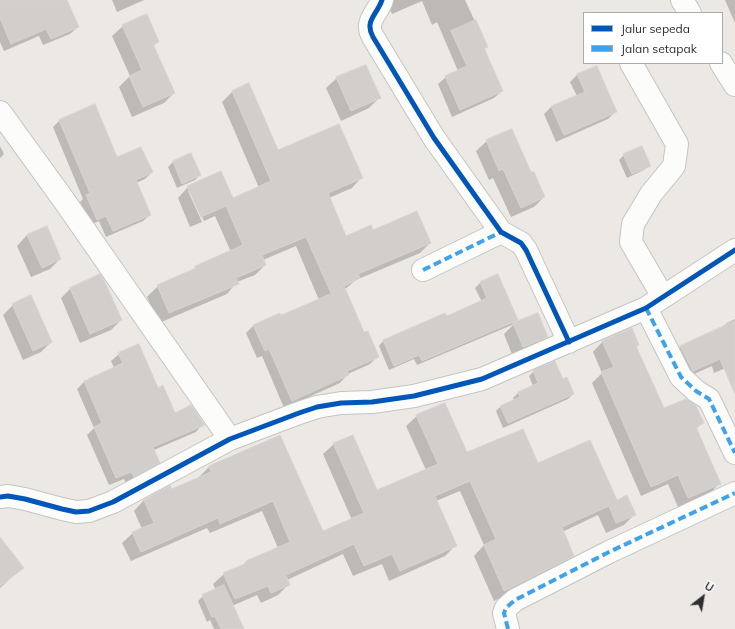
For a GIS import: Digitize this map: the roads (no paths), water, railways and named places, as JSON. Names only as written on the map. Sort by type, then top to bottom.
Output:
[{"type":"street","points":[[382,0],[369,22],[369,30],[434,138],[501,232],[521,243],[526,250],[570,342]]},
{"type":"street","points":[[682,0],[689,12]]},
{"type":"street","points":[[632,64],[677,144],[674,166],[651,194],[633,224],[631,242],[681,377],[696,391],[708,399],[735,453]]},
{"type":"street","points":[[722,64],[735,85]]},
{"type":"street","points":[[0,112],[64,199],[230,439]]},
{"type":"street","points":[[423,270],[501,232]]},
{"type":"street","points":[[0,497],[8,496],[25,499],[76,512],[89,511],[113,502],[230,439],[299,413],[317,407],[341,403],[372,402],[414,396],[482,379],[570,342],[654,302],[735,250]]},
{"type":"street","points":[[508,629],[504,613],[506,608],[516,600],[609,552],[735,493]]}]
